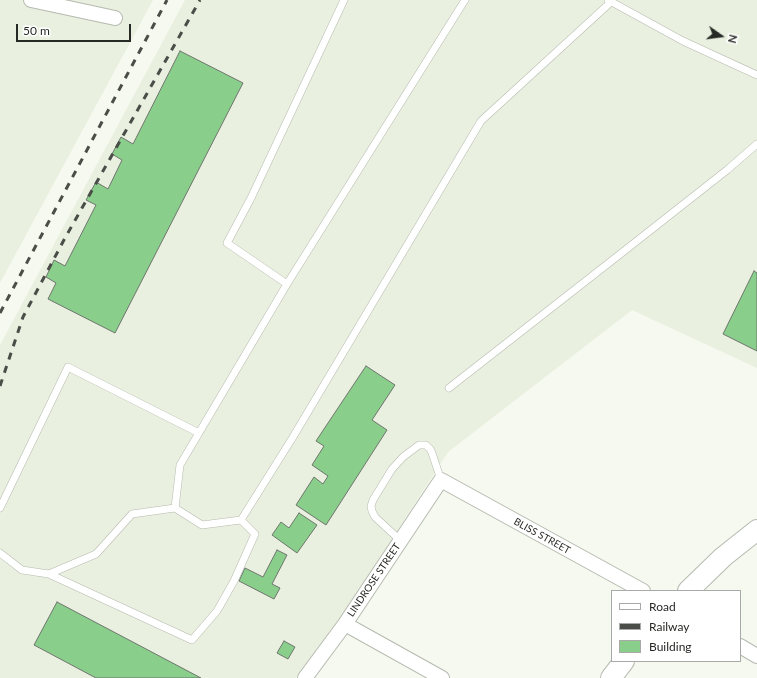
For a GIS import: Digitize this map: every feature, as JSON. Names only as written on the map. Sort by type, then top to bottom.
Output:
[{"type":"street","points":[[31,0],[115,18]]},
{"type":"street","name":"LINDROSE STREET","points":[[305,678],[345,624],[441,480]]},
{"type":"street","name":"BLISS STREET","points":[[441,480],[641,590]]},
{"type":"street","points":[[689,590],[723,557],[757,530]]},
{"type":"street","points":[[345,624],[442,678]]},
{"type":"street","points":[[741,647],[757,656]]},
{"type":"street","points":[[610,678],[623,662]]},
{"type":"lane","points":[[287,284],[227,243],[251,198],[344,0]]},
{"type":"lane","points":[[175,508],[180,465],[287,284],[465,0]]},
{"type":"lane","points":[[241,520],[297,430],[481,121],[610,1],[683,41],[757,75]]},
{"type":"lane","points":[[449,388],[649,232],[727,170],[757,144]]},
{"type":"lane","points":[[0,508],[68,367],[199,433]]},
{"type":"lane","points":[[401,541],[375,517],[371,506],[373,500],[392,469],[403,457],[419,445],[426,445],[430,448],[441,480]]},
{"type":"lane","points":[[49,574],[96,554],[132,514],[175,508],[202,525],[241,520]]},
{"type":"lane","points":[[0,553],[22,570],[49,574],[192,640],[217,611],[234,581],[255,534],[241,520]]},
{"type":"shaded area","points":[[0,0],[153,0],[0,283]]},
{"type":"shaded area","points":[[185,0],[757,0],[757,368],[632,310],[448,452],[356,595],[296,678],[0,678],[0,345]]},
{"type":"building","points":[[180,51],[243,83],[115,333],[48,299],[56,283],[46,277],[54,260],[65,266],[96,205],[86,200],[96,182],[108,189],[122,160],[112,154],[121,137],[133,144]]},
{"type":"building","points":[[754,271],[757,273],[757,351],[723,334]]},
{"type":"building","points":[[366,366],[395,385],[372,420],[387,430],[326,525],[296,505],[314,477],[323,484],[328,476],[312,465],[324,446],[316,441]]},
{"type":"building","points":[[299,513],[317,525],[297,553],[272,535],[281,522],[289,528]]},
{"type":"building","points":[[277,550],[287,555],[272,584],[280,588],[274,599],[239,581],[245,568],[263,577]]},
{"type":"building","points":[[57,602],[201,678],[96,678],[34,645]]},
{"type":"building","points":[[284,641],[295,647],[288,659],[277,653]]},
{"type":"railway","points":[[0,313],[167,0]]},
{"type":"railway","points":[[0,386],[23,317],[65,238],[200,0]]}]
